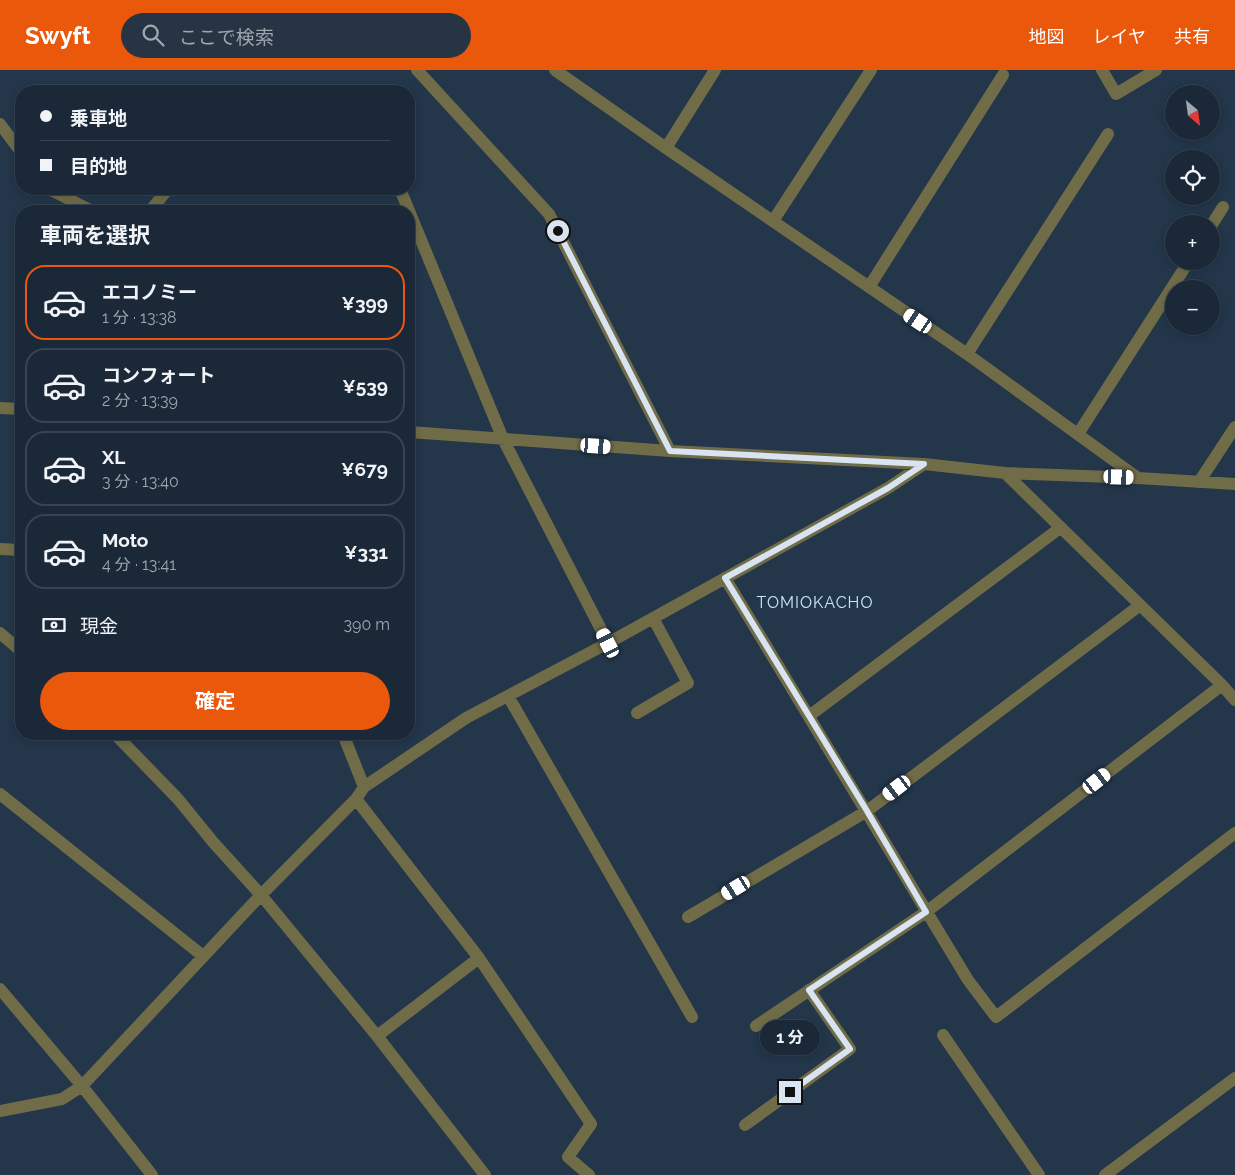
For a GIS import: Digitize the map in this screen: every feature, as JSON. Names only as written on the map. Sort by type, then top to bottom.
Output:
[{"type":"street","points":[[417,70],[549,214],[670,451]]},
{"type":"street","points":[[555,70],[967,354],[1138,478]]},
{"type":"street","points":[[666,148],[715,70]]},
{"type":"street","points":[[773,221],[871,70]]},
{"type":"street","points":[[1102,70],[1116,94],[1156,70]]},
{"type":"street","points":[[869,287],[1004,75]]},
{"type":"street","points":[[0,124],[15,144]]},
{"type":"street","points":[[967,354],[1108,134]]},
{"type":"street","points":[[61,195],[81,205]]},
{"type":"street","points":[[155,205],[163,195]]},
{"type":"street","points":[[1218,215],[1223,207]]},
{"type":"street","points":[[415,225],[503,439],[608,643]]},
{"type":"street","points":[[1078,434],[1183,270]]},
{"type":"street","points":[[0,408],[15,409]]},
{"type":"street","points":[[1199,482],[1235,428]]},
{"type":"street","points":[[415,432],[670,451],[924,464],[1004,473],[1235,484]]},
{"type":"street","points":[[0,1111],[62,1099],[82,1086],[261,895],[356,799],[364,787],[466,718],[608,643],[888,488],[924,464]]},
{"type":"street","points":[[1004,473],[1222,685],[1235,700]]},
{"type":"street","points":[[809,716],[1060,528]]},
{"type":"street","points":[[0,549],[15,550]]},
{"type":"street","points":[[725,578],[867,811],[926,912],[968,980],[996,1017],[1235,833]]},
{"type":"street","points":[[688,917],[867,811],[1139,606]]},
{"type":"street","points":[[637,713],[688,683],[653,618]]},
{"type":"street","points":[[0,633],[15,646]]},
{"type":"street","points":[[756,1026],[926,912],[1222,685]]},
{"type":"street","points":[[508,696],[692,1017]]},
{"type":"street","points":[[121,740],[178,799],[213,842],[261,895],[377,1036],[485,1175]]},
{"type":"street","points":[[345,740],[364,787]]},
{"type":"street","points":[[0,794],[203,956]]},
{"type":"street","points":[[356,799],[479,958],[591,1124],[568,1156],[589,1175]]},
{"type":"street","points":[[377,1036],[479,958]]},
{"type":"street","points":[[0,989],[82,1086],[152,1175]]},
{"type":"street","points":[[745,1125],[850,1049],[809,990]]},
{"type":"street","points":[[943,1035],[1039,1175]]},
{"type":"street","points":[[1105,1175],[1235,1078]]},
{"type":"district","name":"TOMIOKACHO","points":[[815,602]]},
{"type":"route","points":[[558,231],[670,451],[924,464],[888,488],[725,578],[867,811],[926,912],[809,990],[850,1049],[790,1092]]}]
